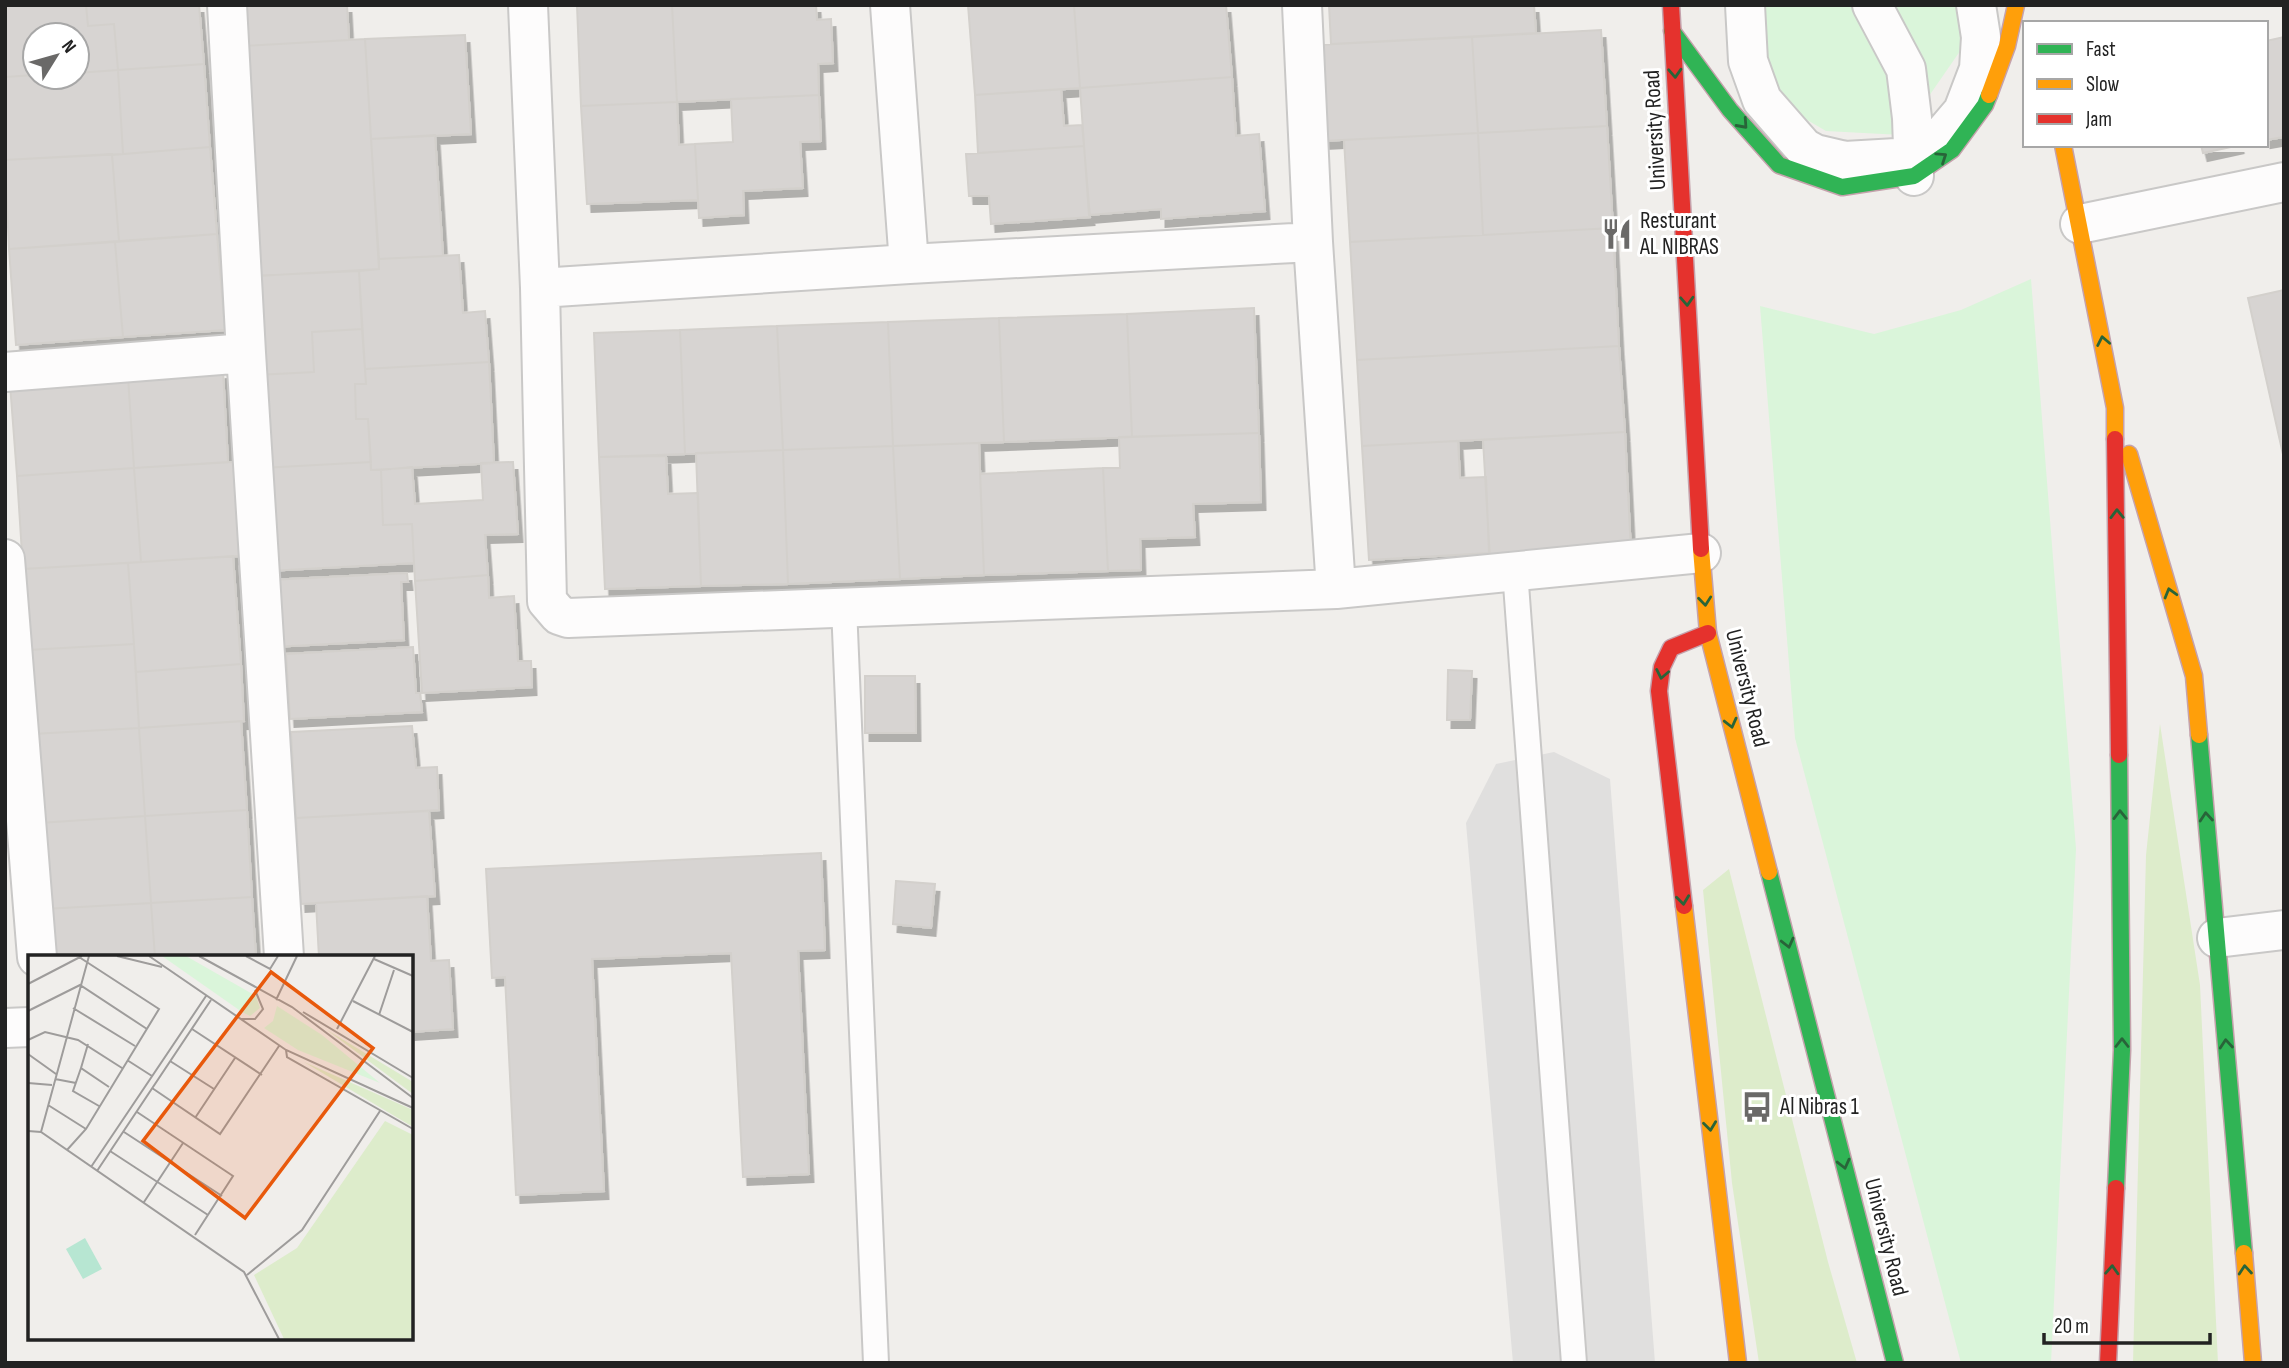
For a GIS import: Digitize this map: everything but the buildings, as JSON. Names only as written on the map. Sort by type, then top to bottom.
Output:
[{"type":"highway","name":"University Road","points":[[1671,5],[1700,553],[1708,633],[1895,1363]]},
{"type":"highway","points":[[1672,31],[1730,110],[1779,165],[1842,187],[1914,166],[1952,150],[1985,105],[2007,46],[2016,5]]},
{"type":"highway","points":[[2063,147],[2115,408],[2194,676],[2253,1363]]},
{"type":"highway","points":[[2108,1363],[2122,1050],[2115,408]]},
{"type":"highway","points":[[1708,633],[1671,648],[1662,667],[1659,691],[1738,1363]]},
{"type":"street","points":[[227,5],[284,955]]},
{"type":"street","points":[[528,5],[540,288],[547,601],[559,615],[568,618],[1336,589],[1700,553]]},
{"type":"street","points":[[890,5],[909,264]]},
{"type":"street","points":[[1302,5],[1313,243],[1336,589]]},
{"type":"street","points":[[1745,5],[1748,61],[1762,100],[1804,148],[1815,154],[1845,161],[1914,166]]},
{"type":"street","points":[[1872,5],[1906,69],[1914,166]]},
{"type":"street","points":[[1914,166],[1963,111],[1979,69],[1981,37],[1976,5]]},
{"type":"street","points":[[2080,224],[2284,182]]},
{"type":"street","points":[[540,288],[909,264],[1313,243]]},
{"type":"street","points":[[5,372],[246,353]]},
{"type":"street","points":[[5,559],[37,955]]},
{"type":"street","points":[[2217,938],[2284,930]]},
{"type":"street","points":[[5,1027],[28,1027]]},
{"type":"lane","points":[[1515,571],[1574,1363]]},
{"type":"lane","points":[[844,607],[876,1363]]},
{"type":"green space","points":[[1754,5],[1973,5],[1976,28],[1902,135],[1826,131],[1771,99]]},
{"type":"green space","points":[[2031,279],[2076,849],[2051,1363],[1961,1363],[1795,738],[1760,306],[1874,334],[1961,310]]},
{"type":"green space","points":[[2160,724],[2200,985],[2218,1363],[2133,1363],[2146,855]]},
{"type":"green space","points":[[1729,869],[1828,1262],[1857,1363],[1759,1363],[1732,1183],[1703,890]]},
{"type":"shaded area","points":[[1554,752],[1610,779],[1655,1363],[1513,1363],[1466,823],[1496,764]]},
{"type":"traffic: fast","points":[[1672,31],[1730,110],[1779,165],[1842,187],[1914,176],[1952,150],[1985,105],[1989,95]]},
{"type":"traffic: fast","points":[[2199,735],[2244,1253]]},
{"type":"traffic: fast","points":[[2116,1188],[2122,1050],[2119,755]]},
{"type":"traffic: fast","points":[[1769,872],[1895,1363]]},
{"type":"traffic: slow","points":[[1989,95],[2007,46],[2016,5]]},
{"type":"traffic: slow","points":[[2063,147],[2115,408],[2115,439]]},
{"type":"traffic: slow","points":[[2129,454],[2194,676],[2199,735]]},
{"type":"traffic: slow","points":[[1701,549],[1708,633],[1769,872]]},
{"type":"traffic: slow","points":[[1684,906],[1738,1363]]},
{"type":"traffic: slow","points":[[2244,1253],[2253,1363]]},
{"type":"traffic: jam","points":[[1671,5],[1701,549]]},
{"type":"traffic: jam","points":[[2115,439],[2119,755]]},
{"type":"traffic: jam","points":[[1684,906],[1659,691],[1662,667],[1671,648],[1708,633]]},
{"type":"traffic: jam","points":[[2108,1363],[2116,1188]]},
{"type":"place","name":"Resturant AL NIBRAS","points":[[1617,234]]},
{"type":"place","name":"Al Nibras 1","points":[[1757,1107]]}]
